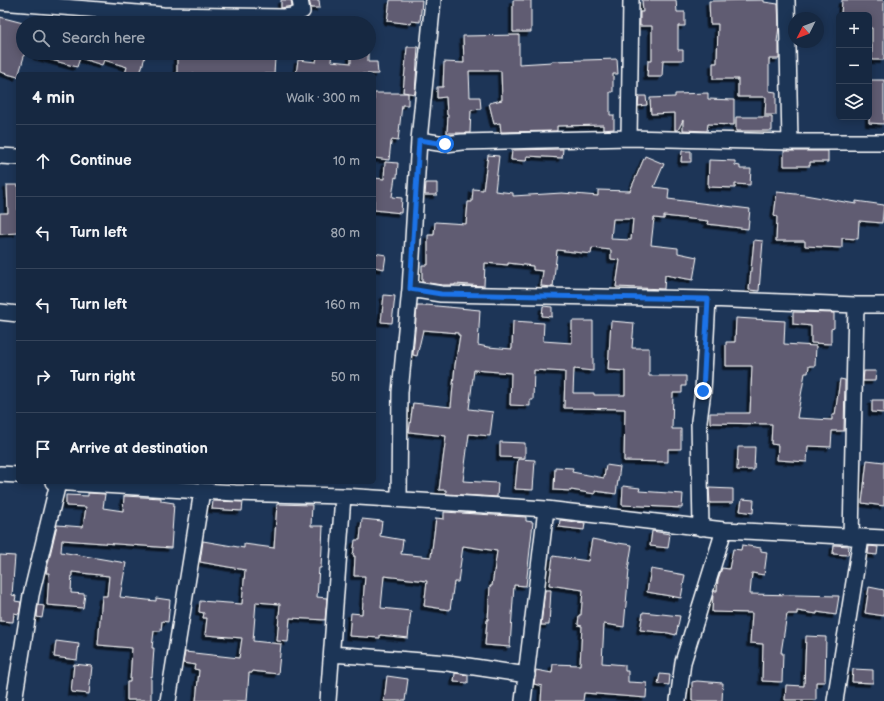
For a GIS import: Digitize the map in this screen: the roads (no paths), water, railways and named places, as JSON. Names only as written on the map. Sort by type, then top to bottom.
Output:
[{"type":"street","points":[[292,16],[302,11],[300,0]]},
{"type":"street","points":[[399,499],[400,392],[410,289],[419,140],[433,0]]},
{"type":"street","points":[[629,138],[631,0]]},
{"type":"street","points":[[787,0],[790,142]]},
{"type":"street","points":[[0,2],[163,14],[244,16]]},
{"type":"street","points":[[419,140],[445,144],[462,142],[629,138],[790,142],[884,142]]},
{"type":"street","points":[[0,156],[16,157]]},
{"type":"street","points":[[410,289],[441,294],[708,299],[884,305]]},
{"type":"street","points":[[701,528],[699,422],[703,391],[708,299]]},
{"type":"street","points":[[835,701],[856,537],[856,305]]},
{"type":"street","points":[[0,312],[16,314]]},
{"type":"street","points":[[0,474],[16,475]]},
{"type":"street","points":[[14,701],[31,595],[56,484]]},
{"type":"street","points":[[88,484],[202,491],[235,488],[399,499],[546,509],[724,530],[884,538]]},
{"type":"street","points":[[168,701],[202,491]]},
{"type":"street","points":[[328,701],[343,496]]},
{"type":"street","points":[[523,701],[546,509]]},
{"type":"street","points":[[678,701],[683,662],[724,530]]},
{"type":"street","points":[[332,654],[448,663],[527,675]]}]
